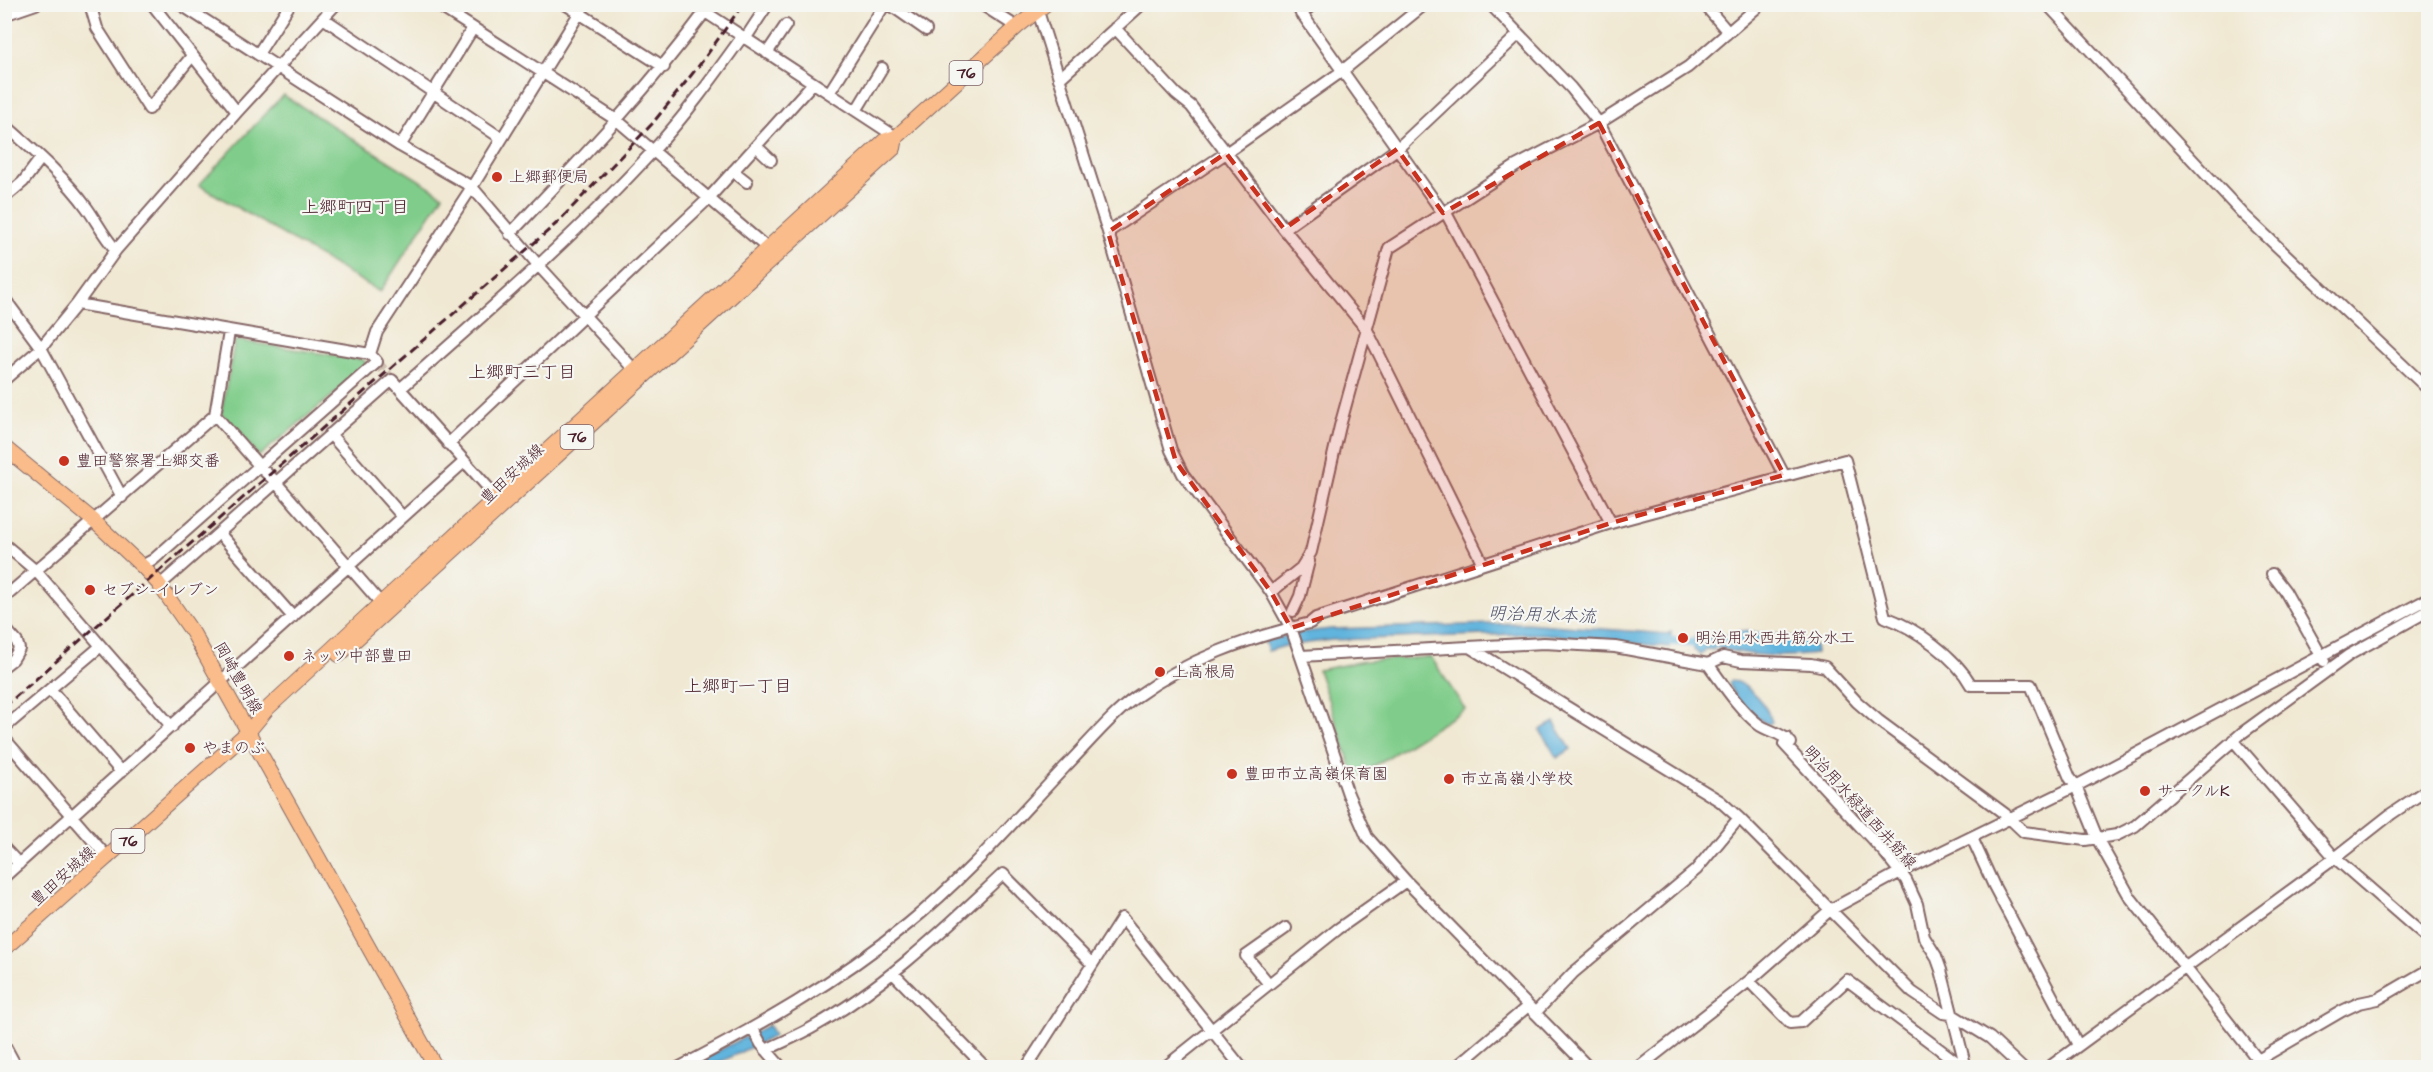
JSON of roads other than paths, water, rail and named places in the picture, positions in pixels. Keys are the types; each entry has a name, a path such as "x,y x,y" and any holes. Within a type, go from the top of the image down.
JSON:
{"main road":[{"name":"豊田安城線","path":"4,949 249,731 272,716 384,607 771,252 894,148 896,137 1040,7"},
{"name":"岡崎豊明線","path":"4,447 94,521 160,585 222,681 436,1068"}],"street":[{"path":"4,15 36,4"},
{"path":"90,4 97,28 149,109 192,56"},
{"path":"152,4 237,112"},
{"path":"180,4 196,9 279,68 400,146 472,187 510,234 638,374"},
{"path":"4,380 41,348 77,304 116,250 336,4"},
{"path":"565,4 582,9 664,67"},
{"path":"400,389 539,266 653,151 716,74 768,4"},
{"path":"829,93 887,4 926,30"},
{"path":"981,4 1017,27"},
{"path":"1059,79 1143,4"},
{"path":"1295,4 1341,72 1444,212 1611,524"},
{"path":"1301,14 1313,4"},
{"path":"1108,232 1341,72 1425,4"},
{"path":"1490,4 1571,88 1599,123 1784,475"},
{"path":"1704,4 1728,32"},
{"path":"1293,611 1300,596 1340,426 1389,248 1516,166 1599,123 1688,68 1761,4"},
{"path":"2047,4 2244,215 2428,389"},
{"path":"258,54 289,5"},
{"path":"437,5 618,121 771,252"},
{"path":"694,5 896,137"},
{"path":"1040,7 1059,79 1108,232 1167,439 1176,462 1271,592 1292,630 1348,794 1368,837 1406,881 1589,1068"},
{"path":"370,354 377,332 472,187 582,9"},
{"path":"510,234 618,121 664,67 704,13"},
{"path":"323,18 501,138"},
{"path":"767,53 786,25"},
{"path":"400,146 473,28"},
{"path":"1115,28 1176,94 1191,106 1284,229 1367,330 1483,564"},
{"path":"1284,229 1397,149 1518,35"},
{"path":"856,111 882,68"},
{"path":"448,444 708,199 813,83"},
{"path":"4,124 41,158 87,208 104,237 116,250"},
{"path":"756,146 771,160"},
{"path":"4,198 23,182 41,158"},
{"path":"733,171 747,182"},
{"path":"4,298 41,348 122,497"},
{"path":"77,304 229,332 370,354 377,363 153,560 142,566"},
{"path":"4,598 215,415 229,332"},
{"path":"160,585 392,380 500,501"},
{"path":"215,415 384,607"},
{"path":"330,434 403,517"},
{"path":"678,1068 753,1031 810,995 909,923 978,859 1134,698 1196,660 1245,640 1292,630 1483,564 1611,524 1845,460 1885,617 1901,623 1928,640 1965,674 1971,685 2031,685 2098,840 2130,897 2258,1060 2342,1011 2397,989 2428,969"},
{"path":"4,877 464,462"},
{"path":"219,532 293,617"},
{"path":"4,544 36,571 172,727"},
{"path":"1271,592 1301,568 1311,552"},
{"path":"2272,574 2285,591 2320,656 2330,668"},
{"path":"1638,1068 1749,981 1830,910 1903,871 2076,786 2428,599"},
{"path":"1299,651 1470,648 1544,643 1615,647 1708,664 1723,657 1741,661 1811,664 1825,667 1857,702 1879,721 2005,814 2018,828 2032,834 2098,840 2117,835 2135,826 2234,740 2330,668 2428,611"},
{"path":"4,627 17,642 19,649 4,666"},
{"path":"4,728 101,646"},
{"path":"1470,648 1720,801 1912,992 1990,1038 2022,1068"},
{"name":"明治用水緑道西井筋線","path":"1708,664 1728,692 1759,725 1777,731 1786,738 1784,744 1903,871 1917,904 1924,937 1936,956 1941,970 1947,1013 1961,1066"},
{"path":"50,689 121,772"},
{"path":"4,738 108,858"},
{"path":"2234,740 2336,858 2428,939"},
{"path":"2048,1068 2428,789"},
{"path":"1455,1068 1531,1010 1696,870 1739,818"},
{"path":"1972,838 1994,886 2078,1045"},
{"path":"4,848 19,864"},
{"path":"764,1047 815,1027 893,973 943,932 1003,874 1091,963"},
{"path":"1164,1068 1338,929 1406,881"},
{"path":"1026,1068 1091,963 1122,918 1242,1068"},
{"path":"1269,984 1246,956 1286,928"},
{"path":"893,973 986,1068"},
{"path":"1749,981 1790,1023 1801,1022 1847,980 1961,1066"},
{"path":"753,1031 782,1068"},
{"path":"4,1044 17,1068"}],"water":[{"path":"1526,623 1667,634 1671,632 1670,647 1544,634 1332,640 1285,646 1268,651 1265,641 1296,633 1331,629"},
{"path":"1741,631 1790,636 1815,645 1816,654 1767,656 1718,648 1719,638"},
{"path":"1695,636 1715,638 1714,650 1707,649 1701,655 1694,650"},
{"path":"1732,680 1745,686 1756,696 1772,722 1769,724 1757,718 1745,708 1731,689 1729,683"},
{"path":"1554,722 1571,749 1557,758 1540,730"},
{"path":"769,1025 774,1036 710,1067 684,1068"}],"waterway":[{"name":"明治用水本流","path":"1660,640 1694,643 1729,642"}],"tunnel":[{"path":"377,362 392,380"}],"railway":[{"path":"4,707 557,223 652,124 701,63 743,4"}],"place":[{"name":"上郷郵便局","path":"497,177"},
{"name":"豊田警察署上郷交番","path":"64,461"},
{"name":"セブン-イレブン","path":"90,590"},
{"name":"明治用水西井筋分水工","path":"1683,638"},
{"name":"ネッツ中部豊田","path":"289,656"},
{"name":"上高根局","path":"1160,672"},
{"name":"やまのぶ","path":"190,748"},
{"name":"豊田市立高嶺保育園","path":"1232,774"},
{"name":"市立高嶺小学校","path":"1449,779"},
{"name":"サークルK","path":"2145,791"}],"district":[{"name":"上郷町四丁目","path":"355,207"},
{"name":"上郷町三丁目","path":"522,372"},
{"name":"上郷町一丁目","path":"738,686"}]}
